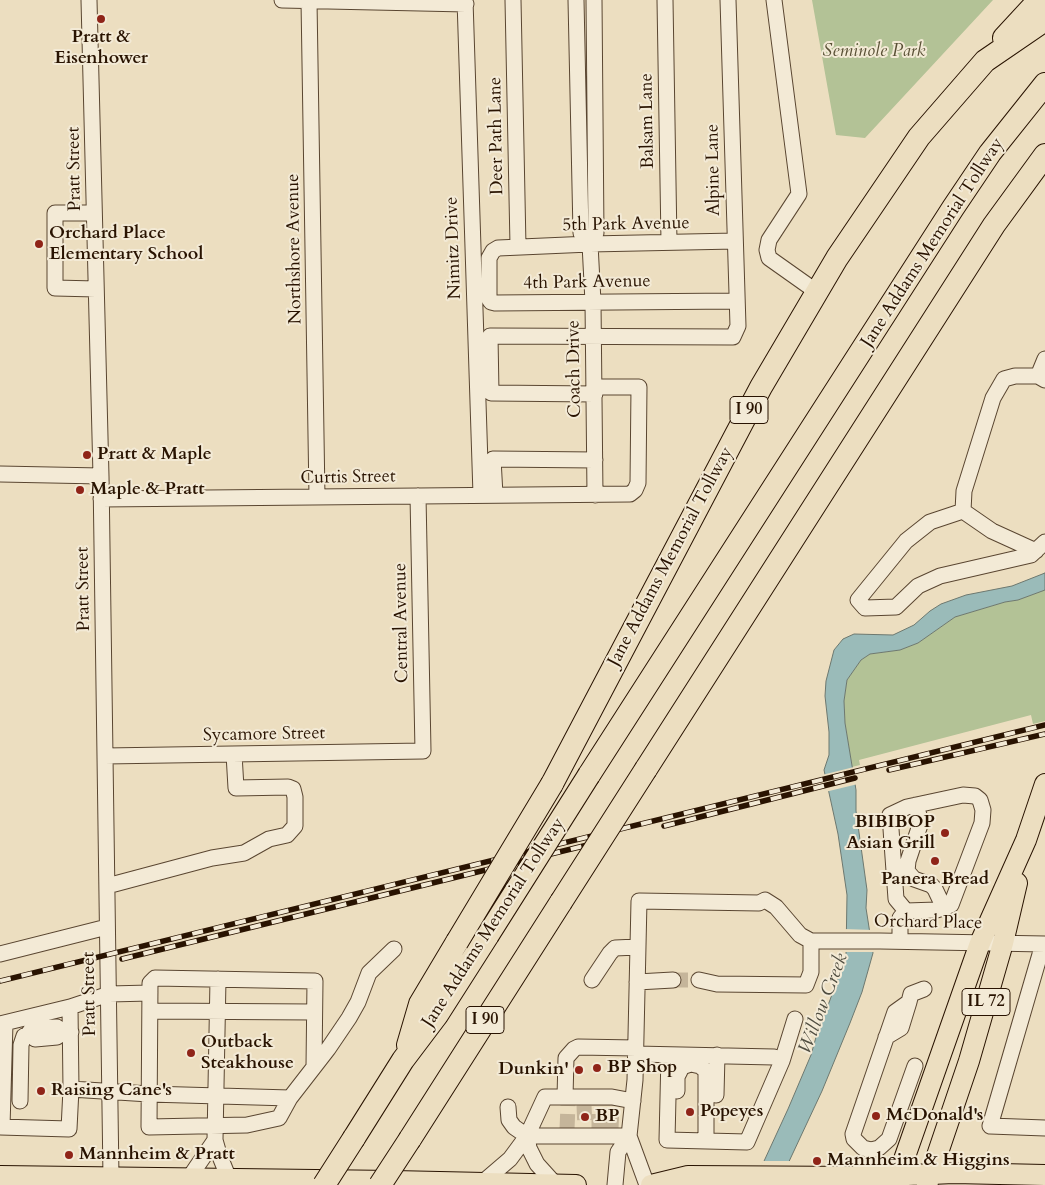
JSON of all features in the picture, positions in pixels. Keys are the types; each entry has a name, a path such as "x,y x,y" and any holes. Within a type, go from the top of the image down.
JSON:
{"highway":[{"path":"985,61 1039,0"},
{"name":"Jane Addams Memorial Tollway","path":"404,1060 420,1004 552,784 761,387 837,258 919,137 985,61 1045,20"},
{"name":"Jane Addams Memorial Tollway","path":"324,1185 404,1060 437,1016 589,775 953,208 990,153 1045,84"},
{"name":"I 90","path":"380,1185 984,242 1045,156"}],"main road":[{"name":"IL 72","path":"897,1181 980,943 1026,840 1045,784"},
{"name":"IL 72","path":"928,1180 969,1061 1003,943 1026,840"},
{"path":"649,1185 688,1176 790,1176 897,1181 1045,1175"},
{"path":"0,1176 67,1181 111,1178 230,1178 576,1185"}],"street":[{"name":"Pratt Street","path":"89,0 101,476 111,1178"},
{"path":"282,0 466,2"},
{"name":"Deer Path Lane","path":"514,0 518,246"},
{"name":"Coach Drive","path":"576,0 581,233 590,244"},
{"name":"Coach Drive","path":"594,0 596,233 590,244 594,338 595,495"},
{"name":"Balsam Lane","path":"664,0 668,242"},
{"name":"Alpine Lane","path":"594,338 732,337 738,326 728,0"},
{"path":"774,0 799,194 769,240 767,250 769,258 817,292"},
{"name":"Northshore Avenue","path":"309,1 317,497"},
{"name":"Nimitz Drive","path":"466,2 488,495"},
{"path":"94,213 55,213 55,288 96,289"},
{"name":"5th Park Avenue","path":"518,246 735,241"},
{"name":"4th Park Avenue","path":"518,246 493,250 489,258 488,299 491,302 736,301"},
{"path":"594,338 490,336 491,393 595,391"},
{"path":"963,511 964,491 993,398 1004,379 1016,376 1041,378 1045,359"},
{"name":"Curtis Street","path":"101,499 630,494 636,487 639,387 595,391"},
{"path":"488,495 493,459 595,460"},
{"path":"0,474 101,476"},
{"name":"Central Avenue","path":"418,496 423,751"},
{"path":"963,511 992,532 1040,546 1031,555 940,576 918,586 896,607 865,608 858,600 906,540 930,522 963,511"},
{"name":"Sycamore Street","path":"105,756 423,751"},
{"path":"107,886 212,858 244,853 269,839 287,834 295,826 296,797 293,789 288,787 236,788 234,754"},
{"path":"900,941 900,918 906,911 937,910 951,905 982,823 983,810 980,800 971,795 963,795 907,807 890,815 896,899 906,911"},
{"path":"916,805 921,822 908,861 908,871 914,880 931,885 936,889 944,908"},
{"path":"615,1185 618,1152 629,1136 633,1101 639,902 759,903 766,900 776,907 800,935 811,941 810,972 806,985 717,984 698,980"},
{"path":"0,954 108,928"},
{"name":"Orchard Place","path":"811,941 1044,944"},
{"path":"1044,944 990,1126 1045,1128"},
{"path":"592,980 615,948 638,947"},
{"path":"314,1066 315,981 155,978 150,983 149,1127 215,1133 279,1118 290,1098 314,1066 349,1018 358,1002 369,973 394,949"},
{"path":"218,979 215,1133 219,1154 230,1178"},
{"path":"637,982 673,980"},
{"path":"915,1066 889,1139 879,1148 871,1150 863,1148 854,1139 854,1134 895,1012 909,1002 911,994 924,989"},
{"path":"70,1007 68,1032 69,1129 1,1127 2,1023 70,1007 109,994 150,993"},
{"path":"150,1011 314,1012"},
{"path":"669,1055 667,1140 747,1142 782,1061 795,1020"},
{"path":"20,1128 20,1106 27,1039 57,1037 68,1032"},
{"path":"567,1099 566,1058 578,1046 669,1055 774,1056 782,1061"},
{"path":"711,1141 717,1055"},
{"path":"676,1140 677,1077 682,1067 691,1064 700,1066 706,1071 711,1141"},
{"path":"70,1089 149,1094 290,1098"},
{"path":"482,1183 510,1159 527,1136 545,1097 598,1101 633,1101"},
{"path":"508,1107 509,1120 514,1127 527,1136 567,1132 598,1132 629,1136"},
{"path":"189,1178 215,1133"},
{"path":"527,1136 529,1148 537,1164 556,1185"},
{"path":"629,1136 649,1185"}],"green space":[{"name":"Seminole Park","path":"812,0 993,0 865,138 836,135"},
{"path":"1045,590 1045,721 1033,724 1031,715 859,760 860,765 852,767 845,723 844,701 847,680 861,660 870,654 900,650 918,643 955,617 1018,600"}],"water":[{"path":"1045,573 1045,590 1018,600 955,617 918,643 900,650 870,654 861,660 847,680 844,701 845,723 856,790 856,811 867,890 866,908 873,953 862,992 850,1023 822,1091 778,1185 753,1185 811,1055 818,1030 846,954 847,895 838,834 824,770 829,755 829,732 825,696 826,681 834,650 843,639 854,634 893,635 914,625 941,604 966,595 1012,586"}],"pier":[{"path":"854,767 858,784 825,792 822,775"},
{"path":"844,929 873,930 874,952 843,952"},
{"path":"763,1161 793,1161 781,1185 751,1185"}],"tunnel":[{"path":"673,980 699,980"},
{"path":"567,1129 568,1105"},
{"path":"584,1105 585,1129"},
{"path":"599,1105 599,1129"},
{"path":"611,1129 612,1105"}],"railway":[{"path":"0,981 1045,725"},
{"path":"889,770 1045,734"},
{"path":"664,826 855,778"},
{"path":"122,959 608,840"}],"place":[{"name":"Pratt & Eisenhower","path":"101,19"},
{"name":"Orchard Place Elementary School","path":"39,244"},
{"name":"Pratt & Maple","path":"87,455"},
{"name":"Maple & Pratt","path":"80,490"},
{"name":"BIBIBOP Asian Grill","path":"945,833"},
{"name":"Panera Bread","path":"935,861"},
{"name":"Outback Steakhouse","path":"191,1053"},
{"name":"BP Shop","path":"597,1068"},
{"name":"Dunkin'","path":"579,1070"},
{"name":"Raising Cane's","path":"41,1091"},
{"name":"Popeyes","path":"690,1112"},
{"name":"McDonald's","path":"876,1116"},
{"name":"BP","path":"585,1117"},
{"name":"Mannheim & Pratt","path":"69,1155"},
{"name":"Mannheim & Higgins","path":"817,1161"}],"water label":[{"name":"Willow Creek","path":"824,1004"}]}
